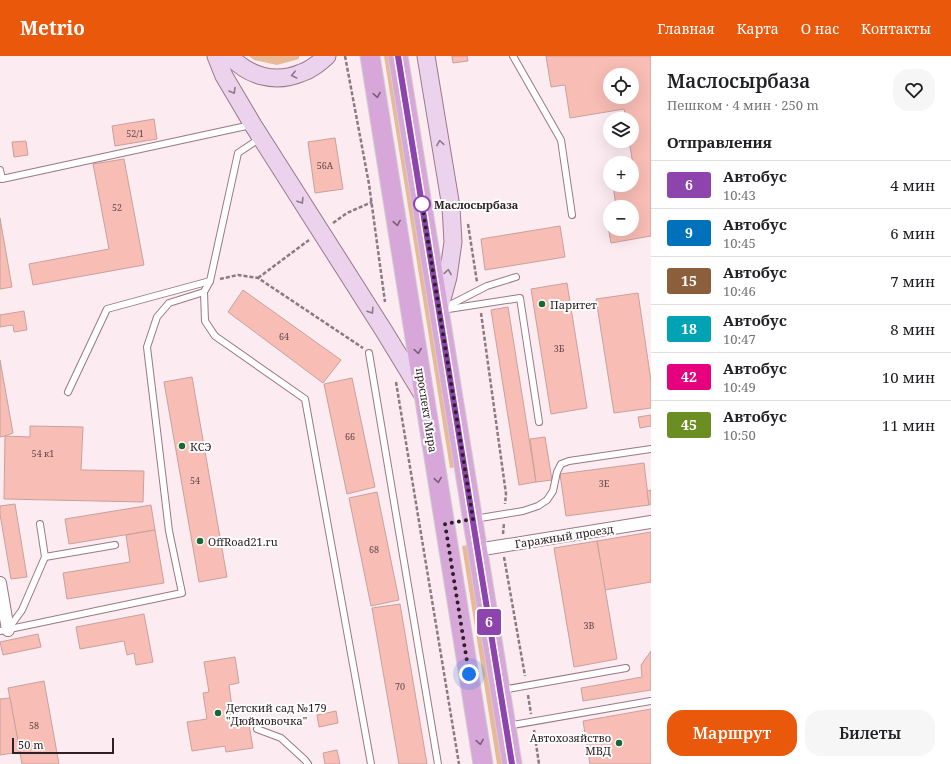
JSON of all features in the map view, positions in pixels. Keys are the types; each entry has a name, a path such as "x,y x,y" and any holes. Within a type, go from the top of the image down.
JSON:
{"main road":[{"name":"проспект Мира","path":"370,56 484,764"},
{"path":"398,56 512,764"},
{"path":"445,524 473,519"}],"street":[{"path":"216,56 224,76 257,131 425,398"},
{"path":"230,56 235,62 249,72 265,77 284,78 301,74 327,56"},
{"path":"426,56 451,207 453,242 448,277 439,310"},
{"name":"Гаражный проезд","path":"477,550 651,522"},
{"path":"0,583 4,630"}],"lane":[{"path":"513,56 561,140 572,215"},
{"path":"0,170 2,179 257,131"},
{"path":"257,131 238,153 210,281 204,292 205,321 215,336 305,399 371,764"},
{"path":"439,310 487,286 516,277"},
{"path":"68,392 107,309 210,281"},
{"path":"4,630 182,593 169,531 147,347 157,317 169,303 204,292"},
{"path":"439,310 520,298 539,422"},
{"path":"369,353 438,764"},
{"path":"473,519 523,511 538,506 547,500 553,491 557,472 561,464 569,461 651,449"},
{"path":"4,630 22,610 44,557 40,524"},
{"path":"44,557 115,545"},
{"path":"500,690 626,668"},
{"path":"506,727 651,701"},
{"path":"257,729 281,738 308,764"}],"path":[{"path":"345,56 369,184 385,306"},
{"path":"468,222 478,290"},
{"path":"210,281 238,275 258,278 369,353"},
{"path":"480,304 506,494 502,545 532,717"},
{"path":"396,380 459,764"},
{"path":"534,726 539,764"}],"shaded area":[{"path":"249,56 299,56 299,59 277,65 254,60"},
{"path":"384,56 391,56 457,467 450,468"},
{"path":"468,545 504,764 497,764 462,546"}],"building":[{"path":"452,56 467,56 468,61 453,63"},
{"path":"546,56 651,56 651,236 611,243 610,236 639,236 639,200 615,200 614,192 639,192 639,156 632,156 630,148 639,148 639,112 625,112 624,109 570,118 565,85 551,87"},
{"path":"154,119 157,139 115,146 112,126"},
{"path":"335,138 343,189 315,193 308,142"},
{"path":"26,141 28,155 14,157 12,142"},
{"path":"124,159 144,265 33,285 29,264 109,249 93,164"},
{"path":"0,218 12,287 0,289"},
{"path":"560,226 565,257 485,270 481,239"},
{"path":"567,283 587,408 551,414 531,289"},
{"path":"243,290 341,360 323,383 228,312"},
{"path":"638,293 651,381 651,408 614,413 596,299"},
{"path":"508,307 536,482 519,485 491,310"},
{"path":"24,311 27,330 14,332 13,325 0,327 0,315"},
{"path":"0,360 13,433 0,437"},
{"path":"192,377 227,577 199,582 164,382"},
{"path":"352,378 375,487 347,494 324,384"},
{"path":"651,415 651,426 640,428 638,417"},
{"path":"30,426 83,427 81,470 144,471 143,502 4,499 5,436 30,437"},
{"path":"545,437 552,480 536,482 530,439"},
{"path":"644,463 649,505 566,516 560,474"},
{"path":"651,490 651,504 649,505 647,491"},
{"path":"377,492 399,600 371,606 349,498"},
{"path":"15,504 27,577 11,579 0,506"},
{"path":"151,505 155,530 69,544 65,519"},
{"path":"155,530 164,583 67,599 63,573 130,562 126,535"},
{"path":"651,532 651,582 605,590 597,541"},
{"path":"597,541 617,659 574,667 554,548"},
{"path":"400,604 427,764 399,764 372,608"},
{"path":"144,614 153,662 136,665 134,653 127,655 124,641 80,649 76,627"},
{"path":"38,634 41,647 3,655 0,642"},
{"path":"651,651 651,690 583,701 581,688 642,677 641,665"},
{"path":"235,657 239,683 229,685 234,722 248,719 253,748 226,752 225,746 192,751 187,722 207,719 203,693 209,692 204,662"},
{"path":"44,681 59,764 22,764 8,688"},
{"path":"10,698 20,752 0,755 0,699"},
{"name":"Автохозяйство МВД","path":"651,709 651,764 590,764 583,721"},
{"path":"336,711 338,723 319,727 317,715"},
{"path":"337,750 340,764 325,764 323,753"}],"bus line":[{"name":"6","path":"398,56 512,764"}],"place":[{"name":"Маслосырбаза","path":"422,204"},
{"name":"Паритет","path":"542,304"},
{"name":"КСЭ","path":"182,446"},
{"name":"OffRoad21.ru","path":"200,541"},
{"name":"Детский сад №179 \"Дюймовочка\"","path":"218,713"},
{"name":"Автохозяйство МВД","path":"619,743"}],"route":[{"path":"422,204 421,198 473,519 445,524 469,674"}]}
